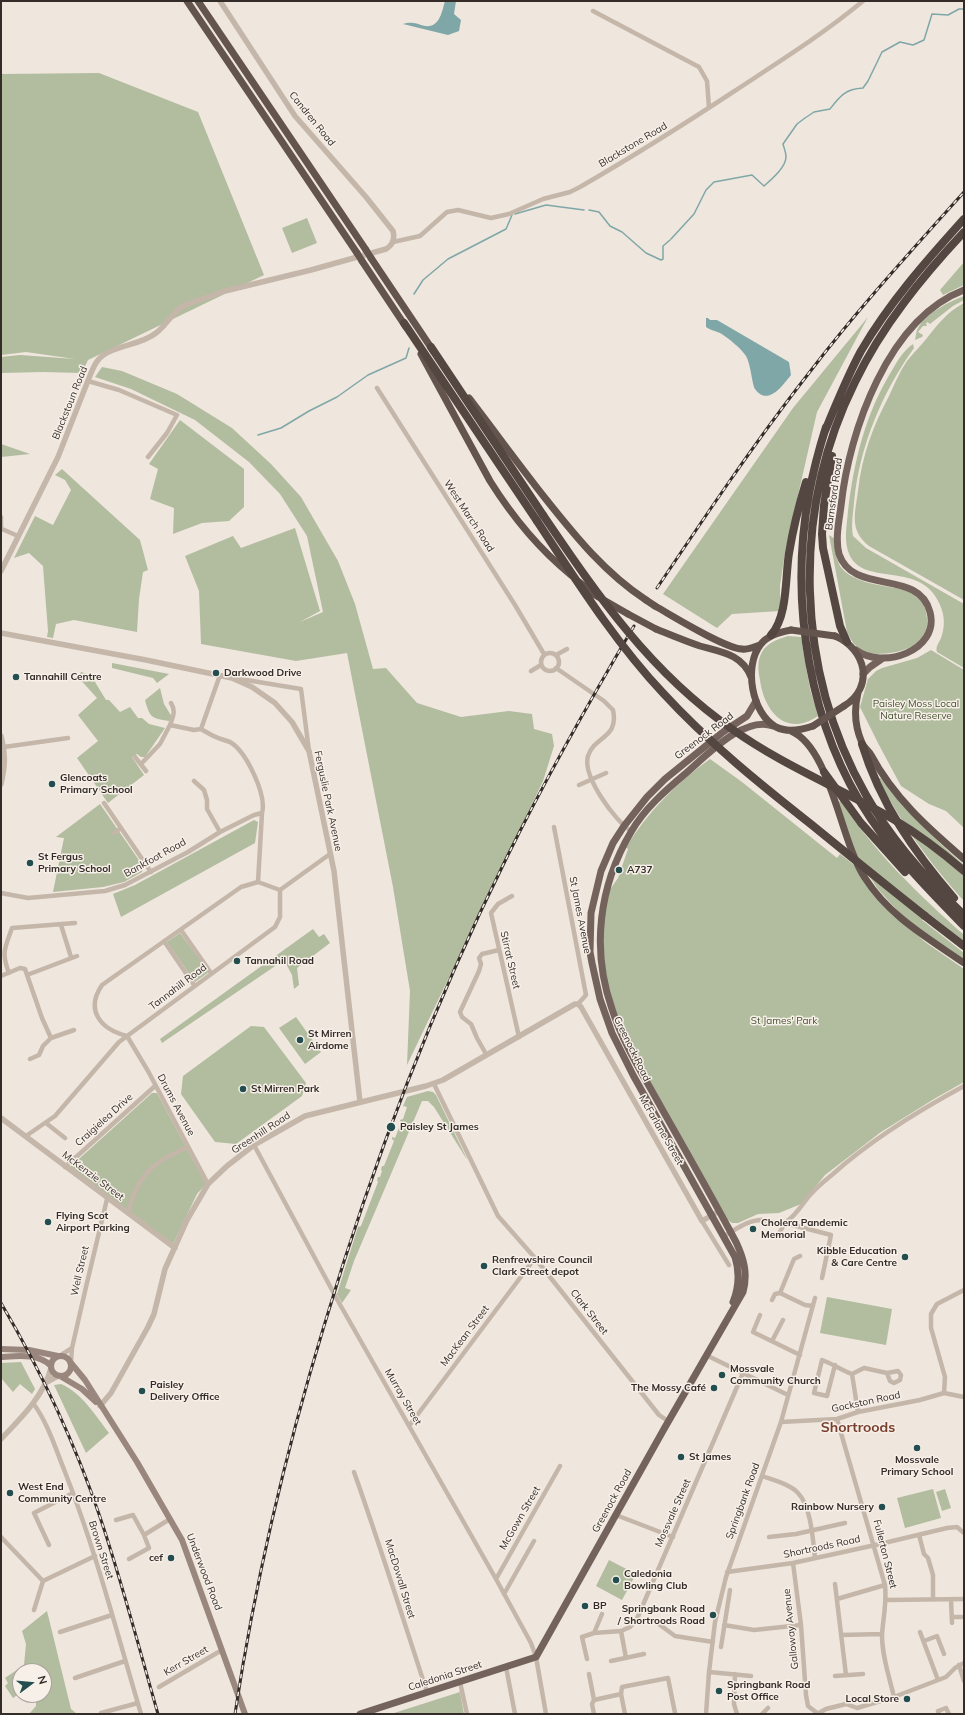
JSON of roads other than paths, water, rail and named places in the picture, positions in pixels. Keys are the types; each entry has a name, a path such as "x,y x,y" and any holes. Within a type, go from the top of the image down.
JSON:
{"highway":[{"path":"187,1 537,521 619,640 662,693 722,752 759,783 964,946"},
{"path":"198,1 588,582 613,615 650,659 682,690 732,730 756,745 895,820 964,871"},
{"path":"431,347 525,473 581,543 610,572 655,606 704,633 737,648 746,649 760,645 778,626 782,614 787,565 798,509 826,427 851,369 877,326 914,276 964,219"},
{"path":"964,232 928,274 888,326 865,362 849,395 839,418 830,446 817,495 810,564 813,632 824,690 833,720 847,756 855,774 879,816 913,862 964,915"},
{"path":"404,323 490,481 514,516 531,536 566,571 595,595 656,629 679,639 731,655 743,664 748,669 756,701 763,715 776,727 791,730 807,742 824,772 848,806 878,844 936,903 964,927"},
{"path":"839,418 827,481 822,534 826,562 840,626 847,642"},
{"path":"826,427 809,494 803,534 801,564 805,637 811,673 821,708 840,760 870,818 904,864 964,927"},
{"path":"771,635 791,630 835,636 847,642 856,650 862,663 863,674 854,708 862,744 880,791 902,830 932,873 964,909"},
{"path":"751,677 753,663 760,645"},
{"path":"791,730 813,726 844,706 858,693"},
{"path":"862,744 905,805 964,860"},
{"path":"824,772 854,858 869,884 888,906 927,939 964,963"}],"main road":[{"name":"Barnsford Road","path":"856,650 869,657 884,658 909,652 921,644 929,631 931,621 930,612 926,602 916,592 904,586 862,577 849,569 842,559 838,548 838,534 848,463 855,436 878,379 911,327 923,315 940,302 964,290"},
{"name":"Barnsford Road","path":"863,674 870,667 884,658"},
{"name":"Greenock Road","path":"706,1355 732,1304 738,1288 739,1277 737,1262 617,1044 605,1017 595,982 590,952 591,913 602,871 613,843 624,826 647,797 665,778 747,716 756,701"},
{"name":"Greenock Road","path":"536,1657 668,1421 728,1319 743,1292 745,1285 744,1261 731,1232 629,1049 612,1009 603,978 600,950 601,915 611,876 631,830 671,786 736,733 760,723 766,723 776,727"},
{"path":"1,1349 29,1350 66,1357 71,1362 70,1372 65,1376 58,1376 45,1361 37,1358 1,1357"},
{"path":"51,1367 53,1360 60,1356"},
{"name":"Underwood Road","path":"71,1362 85,1380 100,1406 137,1462 182,1540 245,1714"},
{"name":"Underwood Road","path":"58,1376 82,1389 100,1406"},
{"name":"Caledonia Street","path":"360,1714 536,1657"}],"street":[{"name":"Candren Road","path":"220,1 295,116 366,197 393,231 393,242"},
{"name":"Blackstone Road","path":"393,242 420,236 447,212 458,210 491,218 509,214 543,199 570,192 662,139 835,24 863,1"},
{"path":"593,11 698,67 707,81 708,108"},
{"name":"Blackstoun Road","path":"1,571 58,457 88,381 98,360 106,354 146,339 156,333 179,308 185,305 225,291 311,270 386,249 393,242"},
{"path":"88,381 119,390 178,415 167,433 148,457"},
{"name":"West March Road","path":"376,388 511,598 544,654"},
{"path":"1,517 1,529 18,536"},
{"name":"Ferguslie Park Avenue","path":"1,633 146,660 232,678 252,687 274,704 292,722 309,751 330,854 339,914 360,1102"},
{"path":"556,668 548,671 541,665 541,659 544,654 550,653 556,655 567,650"},
{"path":"556,655 558,660 556,668"},
{"path":"531,671 541,665"},
{"path":"556,668 604,701 613,710 614,725 610,732 601,740 589,755 588,762 591,779 624,826 631,830"},
{"path":"201,729 220,676"},
{"path":"232,678 246,679 301,689 309,751"},
{"path":"141,764 160,744 170,725 174,714 174,708 171,702"},
{"path":"170,725 194,730 201,729 230,742 242,752 258,782 264,803 262,813 258,882"},
{"path":"1,736 4,747 4,772 1,784"},
{"path":"4,747 68,738"},
{"path":"135,757 146,771"},
{"path":"579,786 606,773"},
{"path":"194,781 204,790 207,800 207,809 220,832"},
{"path":"104,803 151,872"},
{"name":"Bankfoot Road","path":"1,893 28,898 105,891 125,885 188,852 220,832 254,815 262,813"},
{"name":"St James Avenue","path":"554,827 586,995 578,1004"},
{"path":"114,832 121,828"},
{"path":"126,1036 113,1032 103,1024 96,1013 94,1003 96,993 102,985 241,887 258,882 280,890 330,854"},
{"name":"Tannahill Road","path":"26,1136 55,1116 119,1042 126,1036 275,927 280,917 280,890"},
{"name":"Stirrat Street","path":"512,896 498,904 491,913 519,1037"},
{"path":"9,973 4,961 4,953 12,928 75,923"},
{"path":"60,925 70,957"},
{"path":"181,930 211,973"},
{"path":"164,941 194,985"},
{"path":"486,1054 476,1038 471,1024 462,1017 460,1012 479,971 481,964 479,958 482,954 499,950"},
{"path":"27,975 70,957 78,956"},
{"path":"1,976 20,968 25,969 42,1018 51,1038"},
{"name":"Greenhill Road","path":"100,1406 111,1393 148,1327 154,1314 165,1269 187,1220 208,1184 227,1166 254,1145 305,1116 434,1084 519,1037 571,1005 578,1004"},
{"name":"McFarlane Street","path":"578,1004 702,1221 729,1265"},
{"path":"30,1059 39,1055 43,1046 51,1038 74,1030"},
{"name":"Drums Avenue","path":"126,1036 208,1184"},
{"name":"Clark Street","path":"434,1084 498,1216 535,1258 659,1415 668,1421"},
{"name":"Craigielea Drive","path":"66,1167 155,1086"},
{"path":"777,1237 785,1223 792,1218 812,1193 828,1178 867,1147 905,1120 964,1086"},
{"name":"McKenzie Street","path":"1,1118 174,1248"},
{"path":"46,1123 64,1138"},
{"name":"Murray Street","path":"254,1145 338,1301 496,1579 531,1644 536,1657 546,1714"},
{"path":"128,1214 138,1185 148,1170 159,1161 188,1147"},
{"name":"Well Street","path":"71,1362 72,1348 107,1199"},
{"path":"702,1221 719,1211"},
{"path":"724,1236 757,1220 767,1220 781,1224 785,1223 831,1235 822,1278"},
{"path":"780,1293 794,1259 800,1256"},
{"name":"MacKean Street","path":"409,1426 535,1258"},
{"path":"964,1290 937,1304 931,1314 931,1328 945,1377 944,1393 964,1397"},
{"path":"772,1300 775,1294 780,1293 805,1305 812,1306"},
{"name":"Springbank Road","path":"706,1714 715,1622 727,1572 781,1422 815,1298"},
{"path":"760,1315 753,1332 800,1355"},
{"path":"772,1341 782,1320"},
{"path":"60,1356 72,1348"},
{"path":"706,1355 788,1395"},
{"path":"835,1365 827,1396 814,1393 822,1360 835,1365 852,1374 864,1368 887,1373"},
{"path":"1,1438 33,1403 46,1382 51,1367"},
{"name":"Mossvale Street","path":"620,1631 630,1627 636,1621 743,1372"},
{"path":"852,1374 858,1412"},
{"path":"46,1382 58,1376"},
{"name":"Gockston Road","path":"781,1422 838,1418 858,1412 920,1400 944,1393"},
{"name":"Brown Street","path":"33,1403 39,1412 73,1493 95,1556 141,1714"},
{"name":"Fullerton Street","path":"838,1418 875,1544 885,1585 887,1600 882,1634 883,1654 894,1696"},
{"name":"McGown Street","path":"496,1579 560,1466"},
{"name":"MacDowall Street","path":"354,1472 381,1549 427,1692"},
{"path":"762,1476 792,1488 799,1493 807,1508 816,1558"},
{"path":"49,1546 34,1513 73,1493"},
{"path":"116,1520 133,1515 144,1534 149,1548 129,1559"},
{"path":"616,1515 672,1537"},
{"path":"144,1534 170,1519"},
{"path":"769,1537 845,1523"},
{"name":"Shortroods Road","path":"727,1572 793,1563 947,1528 957,1527 964,1533"},
{"path":"919,1535 924,1554 928,1558 933,1575 933,1599"},
{"path":"1,1537 42,1582"},
{"path":"504,1594 534,1541"},
{"path":"34,1610 42,1582 95,1556"},
{"name":"Galloway Avenue","path":"793,1563 801,1625 806,1695 808,1706 817,1714"},
{"path":"835,1584 846,1675"},
{"path":"837,1599 885,1585"},
{"path":"721,1647 730,1590"},
{"path":"887,1600 964,1599"},
{"path":"951,1600 953,1620 962,1617"},
{"path":"594,1633 602,1614"},
{"path":"60,1632 112,1615"},
{"path":"660,1625 675,1636 713,1642"},
{"path":"724,1625 754,1630 801,1625"},
{"path":"587,1659 582,1637 594,1633 620,1631 626,1658"},
{"path":"920,1632 938,1680"},
{"path":"841,1635 882,1634"},
{"path":"924,1641 937,1636 944,1654"},
{"name":"Kerr Street","path":"159,1687 222,1650"},
{"path":"611,1661 644,1654"},
{"path":"75,1678 125,1661"},
{"path":"817,1714 826,1709 846,1704 857,1708 894,1696 946,1677 959,1665 964,1663"},
{"path":"959,1665 964,1681"},
{"path":"506,1667 515,1714"},
{"path":"709,1672 751,1676"},
{"path":"589,1674 594,1700 592,1704 594,1714"},
{"path":"735,1674 734,1704 737,1714"},
{"path":"835,1676 863,1674"},
{"path":"625,1714 621,1694 622,1687 668,1678 676,1714"},
{"path":"460,1682 467,1714"},
{"path":"594,1700 621,1694"},
{"path":"101,1713 138,1703"},
{"path":"762,1714 768,1708"},
{"path":"939,1714 938,1711 946,1708 949,1714"}],"water":[{"path":"445,1 456,1 454,14 461,20 459,31 448,35 403,24 412,23 430,26 434,24 440,18"},
{"path":"706,318 710,320 717,320 789,362 791,375 780,389 770,395 765,396 760,394 754,387 749,364 744,353 720,333 706,327"}],"waterway":[{"path":"671,239 694,214 706,190 714,182 752,175 764,186 784,165 786,157 783,144 797,124 814,112 830,109 840,97 847,92 863,88 882,52 900,42 913,45 924,40 932,14 948,15 959,9 964,9"},
{"path":"515,214 546,205 584,210"},
{"path":"589,210 599,212 610,226 622,232 646,253 661,260 663,259 663,246 670,240"},
{"path":"414,294 423,280 448,259 506,229 512,215"},
{"path":"258,435 281,428 309,411 337,397 368,375 406,358 409,348"}],"railway":[{"path":"657,588 750,452 809,373 865,304 964,192"},
{"path":"235,1714 252,1616 272,1518 296,1422 324,1326 362,1206 383,1147 429,1029 507,857 552,769 634,626"},
{"path":"1,1303 43,1381 80,1462 116,1566 158,1714"}],"place":[{"name":"Darkwood Drive","path":"216,673"},
{"name":"Tannahill Centre","path":"16,677"},
{"name":"Glencoats Primary School","path":"52,784"},
{"name":"St Fergus Primary School","path":"30,863"},
{"name":"A737","path":"619,870"},
{"name":"Tannahil Road","path":"237,961"},
{"name":"St Mirren Airdome","path":"300,1040"},
{"name":"St Mirren Park","path":"243,1089"},
{"name":"Paisley St James","path":"391,1127"},
{"name":"Flying Scot Airport Parking","path":"48,1222"},
{"name":"Cholera Pandemic Memorial","path":"753,1229"},
{"name":"Kibble Education & Care Centre","path":"905,1257"},
{"name":"Renfrewshire Council Clark Street depot","path":"484,1266"},
{"name":"Mossvale Community Church","path":"722,1375"},
{"name":"The Mossy Café","path":"714,1388"},
{"name":"Paisley Delivery Office","path":"142,1391"},
{"name":"Mossvale Primary School","path":"917,1448"},
{"name":"St James","path":"681,1457"},
{"name":"West End Community Centre","path":"10,1493"},
{"name":"Rainbow Nursery","path":"882,1507"},
{"name":"cef","path":"171,1558"},
{"name":"Caledonia Bowling Club","path":"616,1580"},
{"name":"BP","path":"585,1606"},
{"name":"Springbank Road / Shortroods Road","path":"713,1615"},
{"name":"Springbank Road Post Office","path":"719,1691"},
{"name":"Local Store","path":"907,1699"}],"district":[{"name":"Shortroods","path":"858,1428"}],"park label":[{"name":"Paisley Moss Local Nature Reserve","path":"916,710"},
{"name":"St James' Park","path":"784,1021"}]}
